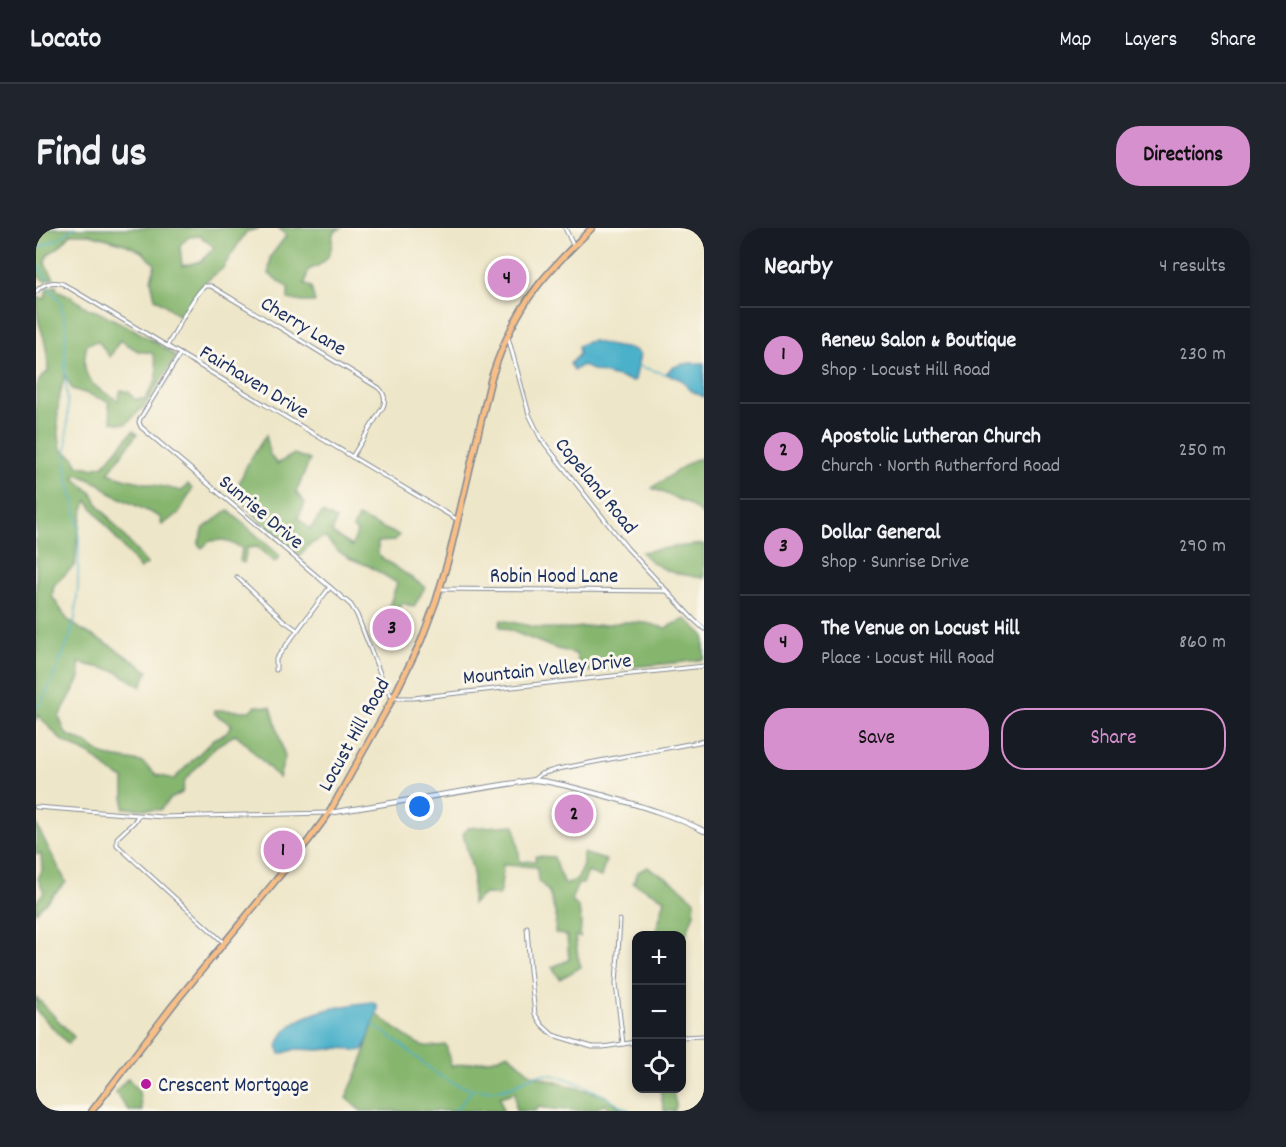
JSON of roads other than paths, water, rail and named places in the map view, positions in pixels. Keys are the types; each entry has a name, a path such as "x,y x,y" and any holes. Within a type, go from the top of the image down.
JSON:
{"main road":[{"name":"Locust Hill Road","path":"92,1111 173,1005 295,858 329,813 393,698 421,641 440,589 491,379 507,336 522,307 539,284 592,228"}],"street":[{"path":"565,228 574,246"},
{"name":"Fairhaven Drive","path":"36,292 46,284 61,283 458,520"},
{"name":"Cherry Lane","path":"167,346 203,287 211,286 248,308 383,392 385,400 383,407 352,457"},
{"name":"Copeland Road","path":"507,336 529,414 541,439 627,548 704,629"},
{"name":"Sunrise Drive","path":"180,354 140,419 141,427 347,602 354,610 385,686 393,698"},
{"path":"237,577 297,630"},
{"path":"276,670 276,659 330,587"},
{"name":"Robin Hood Lane","path":"440,589 668,591"},
{"name":"Mountain Valley Drive","path":"393,698 413,698 704,666"},
{"path":"533,780 541,774 558,769 704,741"},
{"path":"36,807 189,817 329,813 533,780 558,783 640,806 677,818 704,831"},
{"path":"138,815 117,838 117,845 225,943"},
{"path":"620,921 616,984 623,1044"},
{"path":"527,927 535,1014 542,1025 553,1035 592,1047 632,1043"},
{"path":"686,1037 704,1036"}],"water":[{"path":"593,341 637,351 640,354 635,380 594,371 582,365 574,370 570,364 579,354 578,346"},
{"path":"704,363 704,397 691,391 682,380 666,374 678,365"},
{"path":"373,1002 377,1005 378,1010 362,1050 296,1049 280,1054 278,1045 282,1036 289,1027 299,1021 323,1011"}],"waterway":[{"path":"36,249 58,239 74,228"},
{"path":"36,263 48,279"},
{"path":"36,708 41,703 53,678 70,637 75,619 78,587 79,530 66,462 68,407 65,369 66,327 60,300 48,288"},
{"path":"638,366 666,374"},
{"path":"373,1025 452,1083 477,1090 495,1090 543,1074 583,1085 630,1111"},
{"path":"454,1111 473,1090"}],"place":[{"name":"The Venue on Locust Hill","path":"507,278"},
{"name":"Dollar General","path":"392,628"},
{"name":"Apostolic Lutheran Church","path":"574,814"},
{"name":"Renew Salon & Boutique","path":"283,850"},
{"name":"Crescent Mortgage","path":"146,1084"}]}
